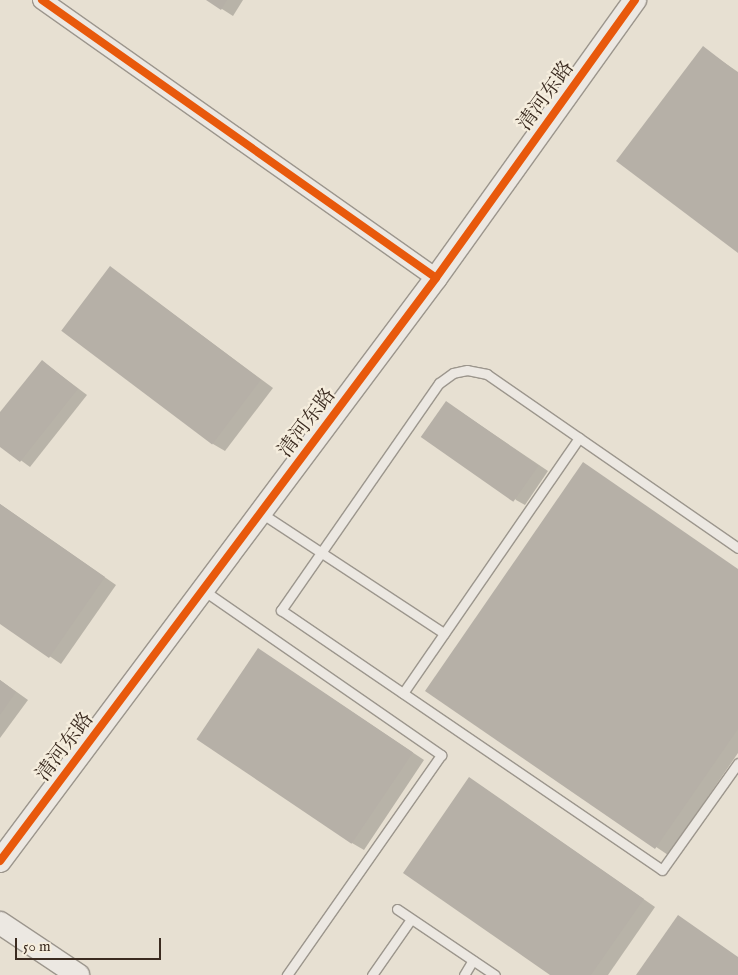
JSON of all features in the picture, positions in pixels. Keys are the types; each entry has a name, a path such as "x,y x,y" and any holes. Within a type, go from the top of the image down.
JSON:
{"street":[{"path":"42,0 436,278"},
{"name":"清河东路","path":"0,861 436,278 635,0"},
{"path":"0,923 78,975"}],"lane":[{"path":"738,548 487,374 467,370 454,373 439,383 281,610 662,870 738,763"},
{"path":"403,694 579,438"},
{"path":"260,512 444,633"},
{"path":"203,590 441,755 286,975"},
{"path":"397,910 495,975"},
{"path":"372,975 411,919"},
{"path":"464,975 473,960"}],"building":[{"path":"206,0 227,0 221,10"},
{"path":"703,46 738,73 738,253 616,161"},
{"path":"110,266 261,380 212,444 61,331"},
{"path":"42,360 78,389 20,462 0,447 0,412"},
{"path":"446,401 539,466 513,502 421,437"},
{"path":"583,462 738,569 738,729 655,849 425,691"},
{"path":"0,504 105,577 49,658 0,624"},
{"path":"258,648 413,753 352,844 196,739"},
{"path":"0,680 16,692 0,715"},
{"path":"469,777 644,899 591,975 550,975 403,873"},
{"path":"678,915 738,957 738,975 636,975"}],"cycle path":[{"path":"42,0 436,278"},
{"path":"0,861 436,278 635,0"}]}
